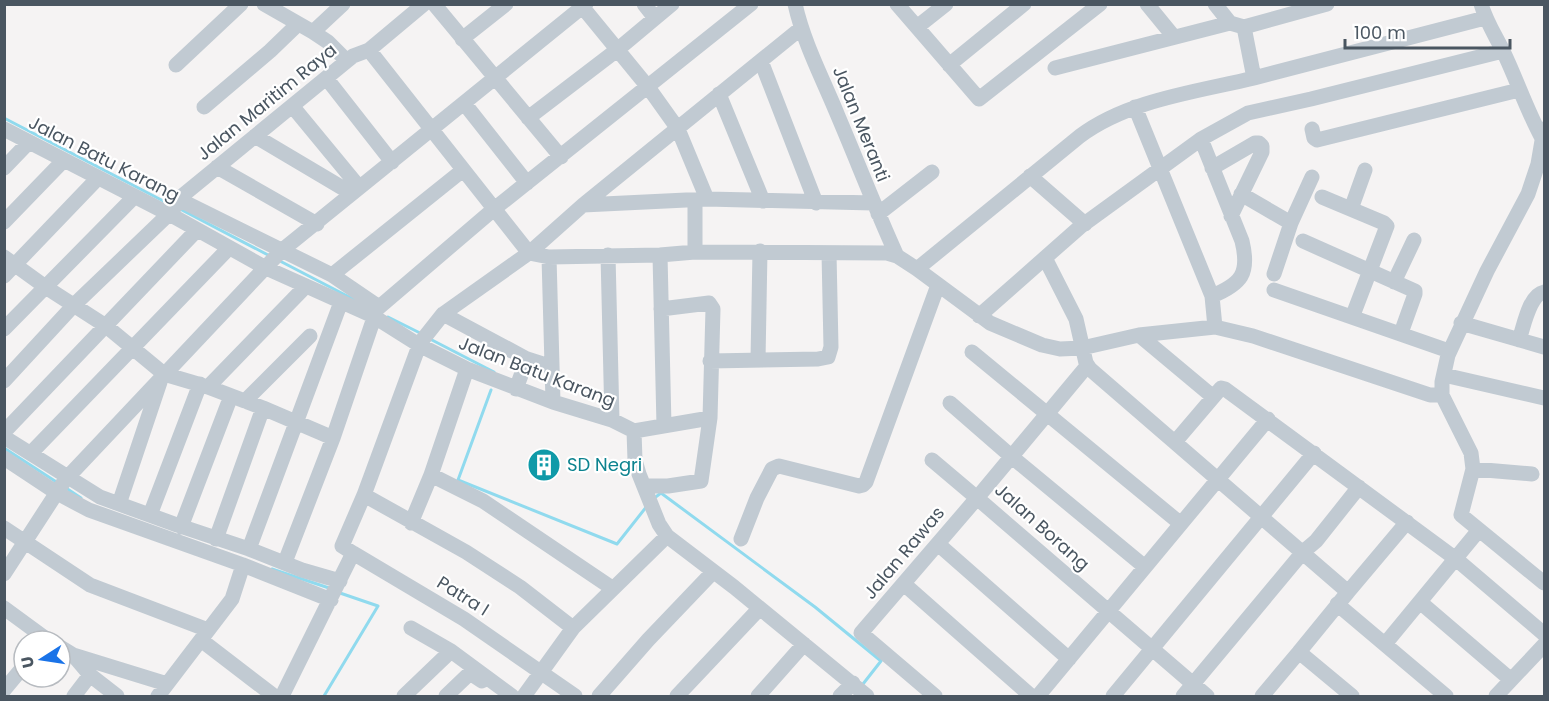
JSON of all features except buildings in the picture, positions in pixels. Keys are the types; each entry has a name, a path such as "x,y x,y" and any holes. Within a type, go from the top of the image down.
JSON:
{"street":[{"path":"176,65 241,4"},
{"path":"264,4 328,42 347,62"},
{"path":"313,32 343,4"},
{"name":"Jalan Maritim Raya","path":"4,381 74,305 217,167 327,80 353,56 369,50 424,4"},
{"path":"434,4 561,157"},
{"path":"462,39 506,4"},
{"path":"644,4 655,18"},
{"path":"528,118 617,50 672,4"},
{"path":"285,562 333,438 375,312 527,183 752,4"},
{"name":"Jalan Meranti","path":"795,4 800,29 897,256"},
{"path":"897,4 977,98 981,99 1100,4"},
{"path":"917,27 946,4"},
{"path":"949,65 1024,4"},
{"path":"1147,4 1174,37"},
{"path":"1215,4 1237,25 1254,78"},
{"path":"1054,68 1174,37 1237,25 1294,8 1327,4"},
{"path":"4,574 62,485 275,258 583,5 678,129 701,199 695,252"},
{"path":"917,269 1030,176 1104,119 1135,107 1254,78 1483,11 1503,51 1533,122 1544,135 1528,194 1461,323 1449,351 1442,395 1471,453 1473,469 1461,515 1545,583"},
{"path":"204,107 297,25"},
{"path":"282,696 353,554 342,546 364,495 422,340 443,314 529,252 583,205 800,29"},
{"path":"369,50 529,252 549,257 660,255 695,252 760,251 829,254 877,251 897,256 999,328 1042,345 1060,349 1082,348 1139,335 1215,327 1253,336 1430,395 1442,395"},
{"path":"979,316 1085,224 1201,139 1256,110 1311,99 1503,51"},
{"path":"761,61 816,203"},
{"path":"327,80 392,162"},
{"path":"1312,129 1314,138 1317,140 1519,90"},
{"path":"719,94 762,201"},
{"path":"464,103 527,183"},
{"path":"293,107 355,190"},
{"path":"1135,107 1212,296 1215,327"},
{"name":"Jalan Batu Karang","path":"4,129 134,197 175,207 197,230 229,248 275,258 306,286 341,302 375,312 467,369 516,389 612,420 634,431"},
{"path":"255,136 355,190"},
{"path":"1201,139 1244,251 1243,270 1238,281 1232,288 1212,296"},
{"path":"4,168 29,142"},
{"path":"1212,168 1255,143 1261,144 1263,152 1231,216"},
{"path":"4,222 64,160"},
{"path":"217,167 317,224"},
{"path":"332,275 463,170"},
{"path":"1351,209 1365,170"},
{"path":"583,205 701,199 816,203 875,209 932,172"},
{"path":"1030,176 1085,224"},
{"path":"1312,177 1291,223 1274,282 1449,351"},
{"path":"4,276 10,261 98,178"},
{"path":"1241,194 1291,223"},
{"path":"4,329 47,288 134,197"},
{"path":"1322,197 1387,226 1353,315"},
{"path":"175,207 275,258 332,275 375,312"},
{"path":"4,432 197,230"},
{"path":"1394,282 1414,240"},
{"path":"1303,241 1415,291 1401,333"},
{"path":"31,453 229,248"},
{"path":"758,360 760,251"},
{"path":"710,361 818,359 830,355 829,254"},
{"path":"608,255 612,420"},
{"path":"660,255 664,426"},
{"path":"549,257 553,402"},
{"path":"1045,258 1076,319 1087,366 1348,592"},
{"path":"10,261 106,326 134,348 163,376 204,386 238,398 333,438"},
{"path":"741,539 757,498 775,467 859,486 866,482 938,285"},
{"path":"150,515 204,386 306,286"},
{"path":"1520,340 1533,300 1538,294 1545,292"},
{"path":"249,549 341,302"},
{"path":"646,489 700,481 710,418 712,305 709,303 661,309"},
{"path":"443,314 527,359 552,367"},
{"path":"1461,323 1545,347"},
{"path":"1139,335 1212,396"},
{"path":"181,527 238,398 310,336"},
{"path":"972,352 1181,524"},
{"path":"516,389 527,359"},
{"name":"Jalan Borang","path":"1087,366 977,498 1152,649 1188,690 1208,696"},
{"path":"411,523 431,475 467,369"},
{"path":"1444,375 1545,398"},
{"path":"119,504 163,376"},
{"path":"1175,442 1212,396 1221,388 1225,388 1456,559 1545,634"},
{"path":"950,403 1145,567"},
{"path":"216,539 263,408"},
{"path":"710,418 634,431 635,460 667,536 867,696"},
{"path":"1038,696 1268,419"},
{"path":"4,437 31,453 89,510 243,565 336,590"},
{"path":"1113,696 1314,453"},
{"path":"4,458 62,485 285,562 336,590"},
{"path":"932,460 977,498"},
{"path":"1473,469 1533,474"},
{"path":"431,475 483,501 612,588"},
{"path":"1188,690 1303,552 1317,541 1359,487"},
{"path":"364,495 466,552 520,587 573,628"},
{"name":"Jalan Rawas","path":"934,696 861,633 977,498"},
{"path":"1262,696 1407,522"},
{"path":"4,528 90,585 205,635 274,696"},
{"path":"1385,644 1479,530"},
{"path":"524,696 573,628 667,536"},
{"path":"938,543 1069,659"},
{"name":"Patra I","path":"353,554 464,619 575,696"},
{"path":"72,653 163,692 232,599 243,565"},
{"path":"599,696 648,640 713,572"},
{"path":"904,584 1031,696"},
{"path":"1420,602 1510,679"},
{"path":"1337,604 1446,696"},
{"path":"4,608 32,629"},
{"path":"677,696 759,609"},
{"path":"411,628 451,651 512,696"},
{"path":"758,696 804,644"},
{"path":"1496,696 1545,645"},
{"path":"404,696 451,651"},
{"path":"1299,652 1352,696"},
{"path":"72,656 90,675 117,696"},
{"path":"446,696 470,673 504,696"},
{"path":"74,696 90,675"},
{"path":"840,696 853,683"}],"waterway":[{"path":"4,118 171,205"},
{"path":"180,209 270,256"},
{"path":"278,260 355,300"},
{"path":"388,317 422,334"},
{"path":"430,339 494,372"},
{"path":"491,390 458,480 617,544 647,506"},
{"path":"4,448 58,483"},
{"path":"66,488 81,498"},
{"path":"653,499 661,493 815,607 881,661 863,684"},
{"path":"272,569 329,588"},
{"path":"324,696 378,606 340,593"}],"place":[{"name":"SD Negri","path":"544,465"}]}
